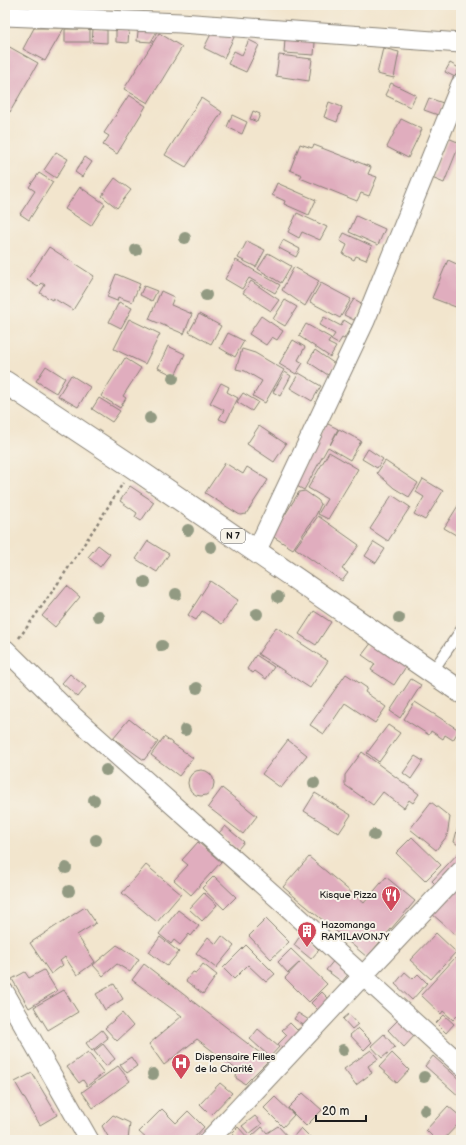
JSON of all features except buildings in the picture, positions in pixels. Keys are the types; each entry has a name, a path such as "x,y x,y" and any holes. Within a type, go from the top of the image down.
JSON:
{"main road":[{"name":"N 7","path":"5,382 133,467 461,692"}],"street":[{"path":"5,16 181,23 461,43"},
{"path":"256,552 365,320 461,84"},
{"path":"7,650 72,715 283,903 461,1065"},
{"path":"209,1140 461,871"},
{"path":"5,992 89,1140"}],"lane":[{"path":"432,672 461,630"}],"path":[{"path":"7,650 47,600 87,541 133,467"}],"place":[{"name":"Kisque Pizza","path":"391,912"},
{"name":"Hazomanga RAMILAVONJY","path":"307,948"},
{"name":"Dispensaire Filles de la Charité","path":"181,1080"}]}
